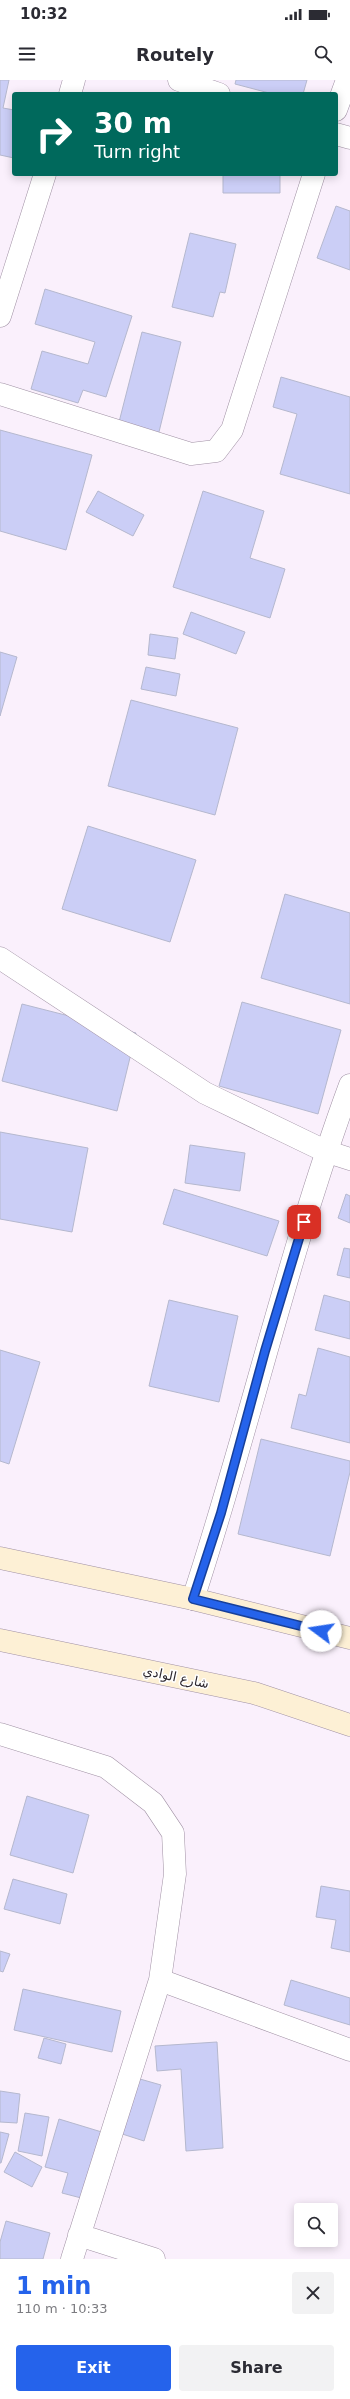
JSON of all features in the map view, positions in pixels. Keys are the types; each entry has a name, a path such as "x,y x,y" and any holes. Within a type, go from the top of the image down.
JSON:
{"main road":[{"path":"0,1558 193,1599 350,1638"},
{"name":"شارع الوادي","path":"0,1640 254,1693 350,1725"}],"street":[{"path":"71,92 74,80"},
{"path":"179,80 213,92"},
{"path":"338,105 347,80"},
{"path":"338,135 350,138"},
{"path":"0,316 44,176"},
{"path":"0,394 191,454 216,451 232,430 313,176"},
{"path":"0,958 205,1093 326,1151 350,1159"},
{"path":"193,1599 221,1513 265,1351 326,1151 350,1085"},
{"path":"0,1734 106,1767 153,1803 173,1833 175,1874 160,1980 72,2259"},
{"path":"160,1980 350,2050"},
{"path":"79,2235 154,2259"}],"building":[{"path":"0,80 9,80 3,108 12,110 12,158 0,155"},
{"path":"236,80 307,80 304,92 265,92 235,84"},
{"path":"223,176 280,176 280,193 223,193"},
{"path":"336,206 350,211 350,270 317,258"},
{"path":"190,233 236,244 225,293 220,292 213,317 172,307"},
{"path":"45,289 132,316 106,397 83,390 78,403 31,389 42,351 88,364 95,342 35,324"},
{"path":"142,332 181,342 158,436 118,426"},
{"path":"281,377 350,397 350,494 280,474 297,414 273,407"},
{"path":"0,430 92,455 66,550 0,531"},
{"path":"98,491 144,515 133,536 86,512"},
{"path":"203,491 264,511 250,558 285,569 270,618 173,587"},
{"path":"191,612 245,632 236,654 183,634"},
{"path":"150,634 178,638 175,659 148,655"},
{"path":"0,652 17,657 0,716"},
{"path":"146,667 180,674 176,696 141,689"},
{"path":"131,700 238,728 215,815 108,786"},
{"path":"88,826 196,860 170,942 62,909"},
{"path":"285,894 350,913 350,1004 261,978"},
{"path":"242,1002 341,1030 318,1114 219,1086"},
{"path":"22,1004 136,1033 117,1111 2,1081"},
{"path":"0,1132 88,1148 72,1232 0,1219"},
{"path":"190,1145 245,1153 240,1191 185,1183"},
{"path":"174,1189 279,1221 267,1256 163,1224"},
{"path":"346,1194 350,1196 350,1223 338,1218"},
{"path":"344,1248 350,1249 350,1278 337,1275"},
{"path":"324,1295 350,1302 350,1339 315,1330"},
{"path":"169,1300 238,1316 219,1402 149,1386"},
{"path":"318,1348 350,1357 350,1443 291,1428 299,1394 306,1396"},
{"path":"0,1350 40,1362 9,1464 0,1461"},
{"path":"261,1439 350,1461 350,1472 330,1556 238,1534"},
{"path":"27,1796 89,1815 73,1873 10,1855"},
{"path":"13,1879 67,1894 60,1924 4,1909"},
{"path":"321,1886 350,1891 350,1952 331,1948 336,1920 316,1917"},
{"path":"0,1951 10,1954 3,1972 0,1971"},
{"path":"291,1980 350,1998 350,2025 284,2005"},
{"path":"23,1989 121,2011 112,2052 14,2030"},
{"path":"44,2038 66,2044 61,2064 38,2058"},
{"path":"217,2042 223,2148 186,2151 181,2069 157,2071 155,2046"},
{"path":"133,2077 161,2085 144,2141 116,2132"},
{"path":"0,2091 20,2094 17,2123 0,2122"},
{"path":"25,2113 49,2117 42,2156 18,2151"},
{"path":"59,2119 105,2133 85,2199 62,2193 68,2173 45,2167"},
{"path":"0,2132 9,2134 1,2163 0,2163"},
{"path":"15,2152 42,2167 32,2187 4,2172"},
{"path":"6,2221 50,2233 43,2259 0,2259 0,2242"}],"route":[{"path":"304,1222 265,1351 221,1513 193,1599 321,1631"}]}
